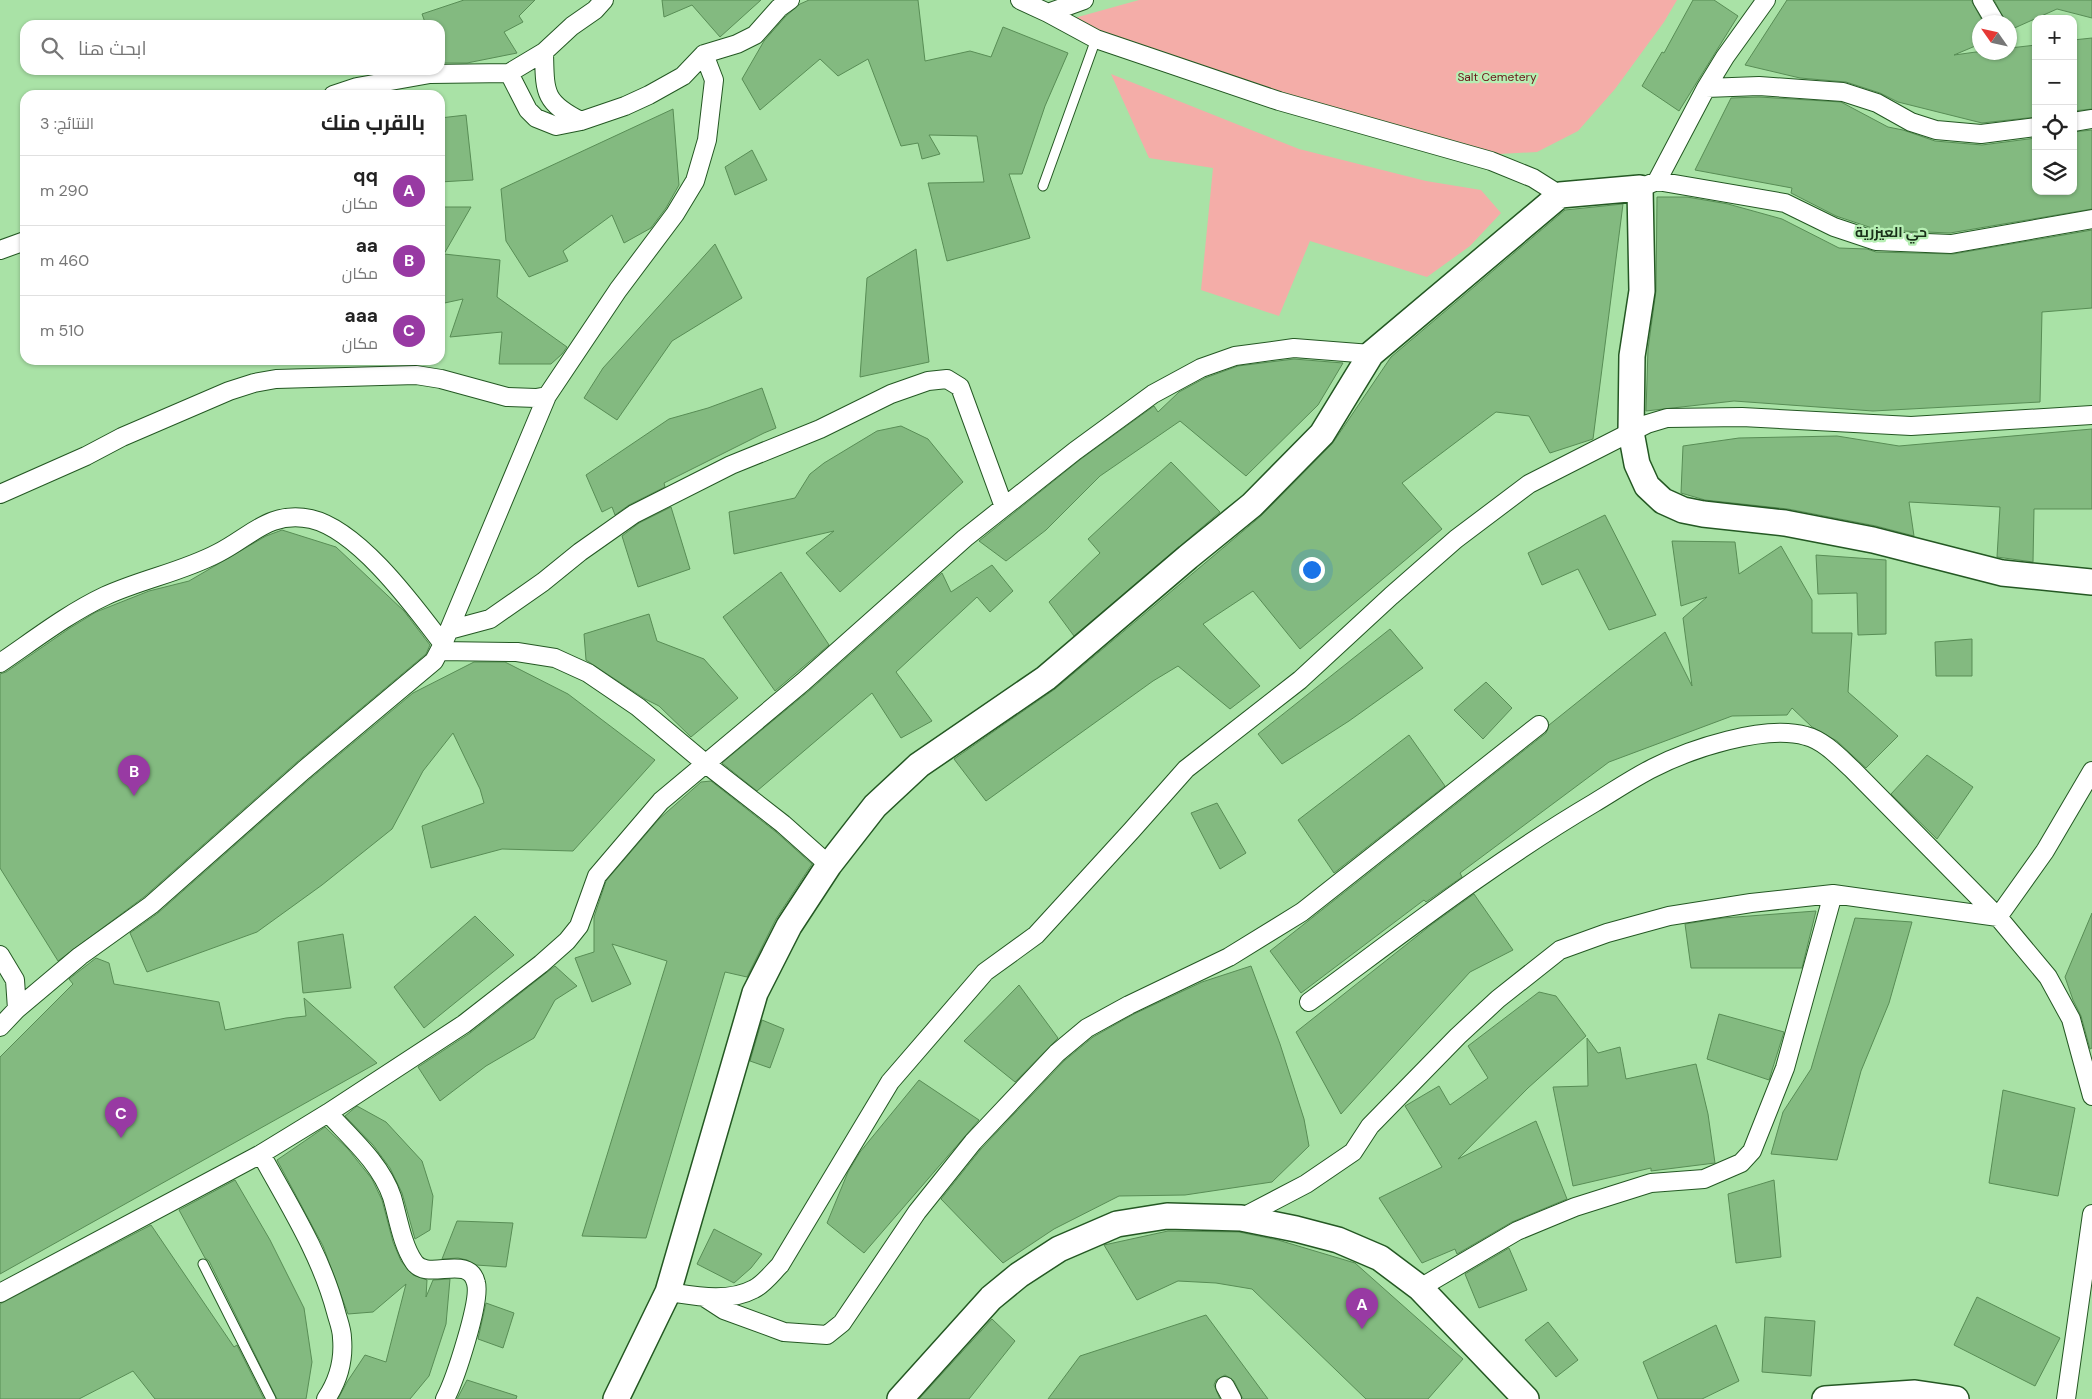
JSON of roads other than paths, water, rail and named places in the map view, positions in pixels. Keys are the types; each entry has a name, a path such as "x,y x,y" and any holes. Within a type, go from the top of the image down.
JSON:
{"street":[{"path":"445,74 509,73 544,52 572,26 595,10 604,0"},
{"path":"509,73 528,110 536,118 556,126 581,121 625,106 649,95 683,76 704,54 738,44 755,35 779,8 790,0"},
{"path":"1020,0 1096,39 1279,101 1491,160 1533,178 1560,195"},
{"path":"1048,13 1084,0"},
{"path":"1766,0 1725,56 1648,184 1642,291 1632,356 1631,432 1637,464 1647,486 1663,501 1683,510 1785,524 1873,540 2002,573 2092,582"},
{"path":"1982,0 1991,15"},
{"path":"544,52 545,88 561,111 581,121"},
{"path":"0,1027 17,1009 80,956 151,905 304,770 434,661 444,642 546,396 618,290 675,214 695,181 707,140 714,80 704,54"},
{"path":"349,90 424,75"},
{"path":"1706,88 1759,86 1843,92 1877,103 1911,122 1936,130 1981,134 2032,128"},
{"path":"2077,121 2092,119"},
{"path":"616,1399 668,1292 755,993 788,926 829,865 875,806 920,765 1046,678 1252,505 1322,434 1371,354 1560,195 1648,184 1784,203 1834,227 1876,241 1951,244 2092,219"},
{"path":"0,250 20,243"},
{"path":"0,1293 261,1154 328,1113 464,1024 541,964 567,941 579,926 597,876 661,802 803,682 964,538 1075,451 1153,394 1201,368 1235,356 1294,348 1371,354"},
{"path":"0,494 86,456 122,437 229,391 254,383 276,379 416,375 441,379 507,397 536,398 546,396"},
{"path":"444,642 490,619 634,514 731,466 820,430 891,394 928,381 947,379 960,387 1004,507"},
{"path":"668,1292 704,1297 732,1296 754,1289 780,1265 890,1082 985,972 1036,935 1186,768 1300,680 1390,596 1464,533 1529,484 1647,424 1667,418 1742,416 1912,426 2092,415"},
{"path":"0,663 61,621 106,596 219,553 260,525 276,519 310,519 328,525 366,554 404,592 444,642 555,658 588,673 638,707 706,764 783,824 829,865"},
{"path":"704,1297 724,1310 784,1332 827,1335 842,1323 917,1212 973,1142 1056,1053 1088,1028 1129,1005 1229,957 1302,912 1539,725"},
{"path":"1309,1002 1505,858 1571,816 1654,768 1716,744 1782,732 1807,736 1828,748 1852,769 1998,917 2048,977 2071,1019 2092,1096"},
{"path":"1998,917 2045,851 2092,771"},
{"path":"1241,1218 1306,1184 1353,1152 1370,1126 1458,1036 1498,999 1560,950 1607,933 1669,916 1751,903 1833,894 1998,917"},
{"path":"1420,1288 1517,1231 1575,1207 1651,1183 1704,1179 1741,1163 1752,1152 1785,1068 1833,894"},
{"path":"0,955 15,980 17,1009"},
{"path":"328,1113 379,1171 392,1196 397,1218 414,1263 423,1268 459,1268 469,1271 477,1284 474,1309 453,1384 445,1399"},
{"path":"261,1154 311,1244 332,1295 342,1336 342,1356 336,1385 326,1399"},
{"path":"2066,1399 2092,1214"},
{"path":"900,1399 991,1298 1019,1275 1059,1249 1117,1224 1167,1216 1241,1218 1338,1240 1380,1258 1420,1288 1526,1399"},
{"path":"1825,1399 1914,1393 1956,1399"}],"lane":[{"path":"1043,186 1096,39"},
{"path":"203,1264 272,1399"}],"place":[{"name":"aa","path":"134,796"},
{"name":"aaa","path":"121,1138"},
{"name":"qq","path":"1362,1329"}],"district":[{"name":"حي العيزرية","path":"1891,232"}],"park label":[{"name":"Salt Cemetery","path":"1497,77"}]}
